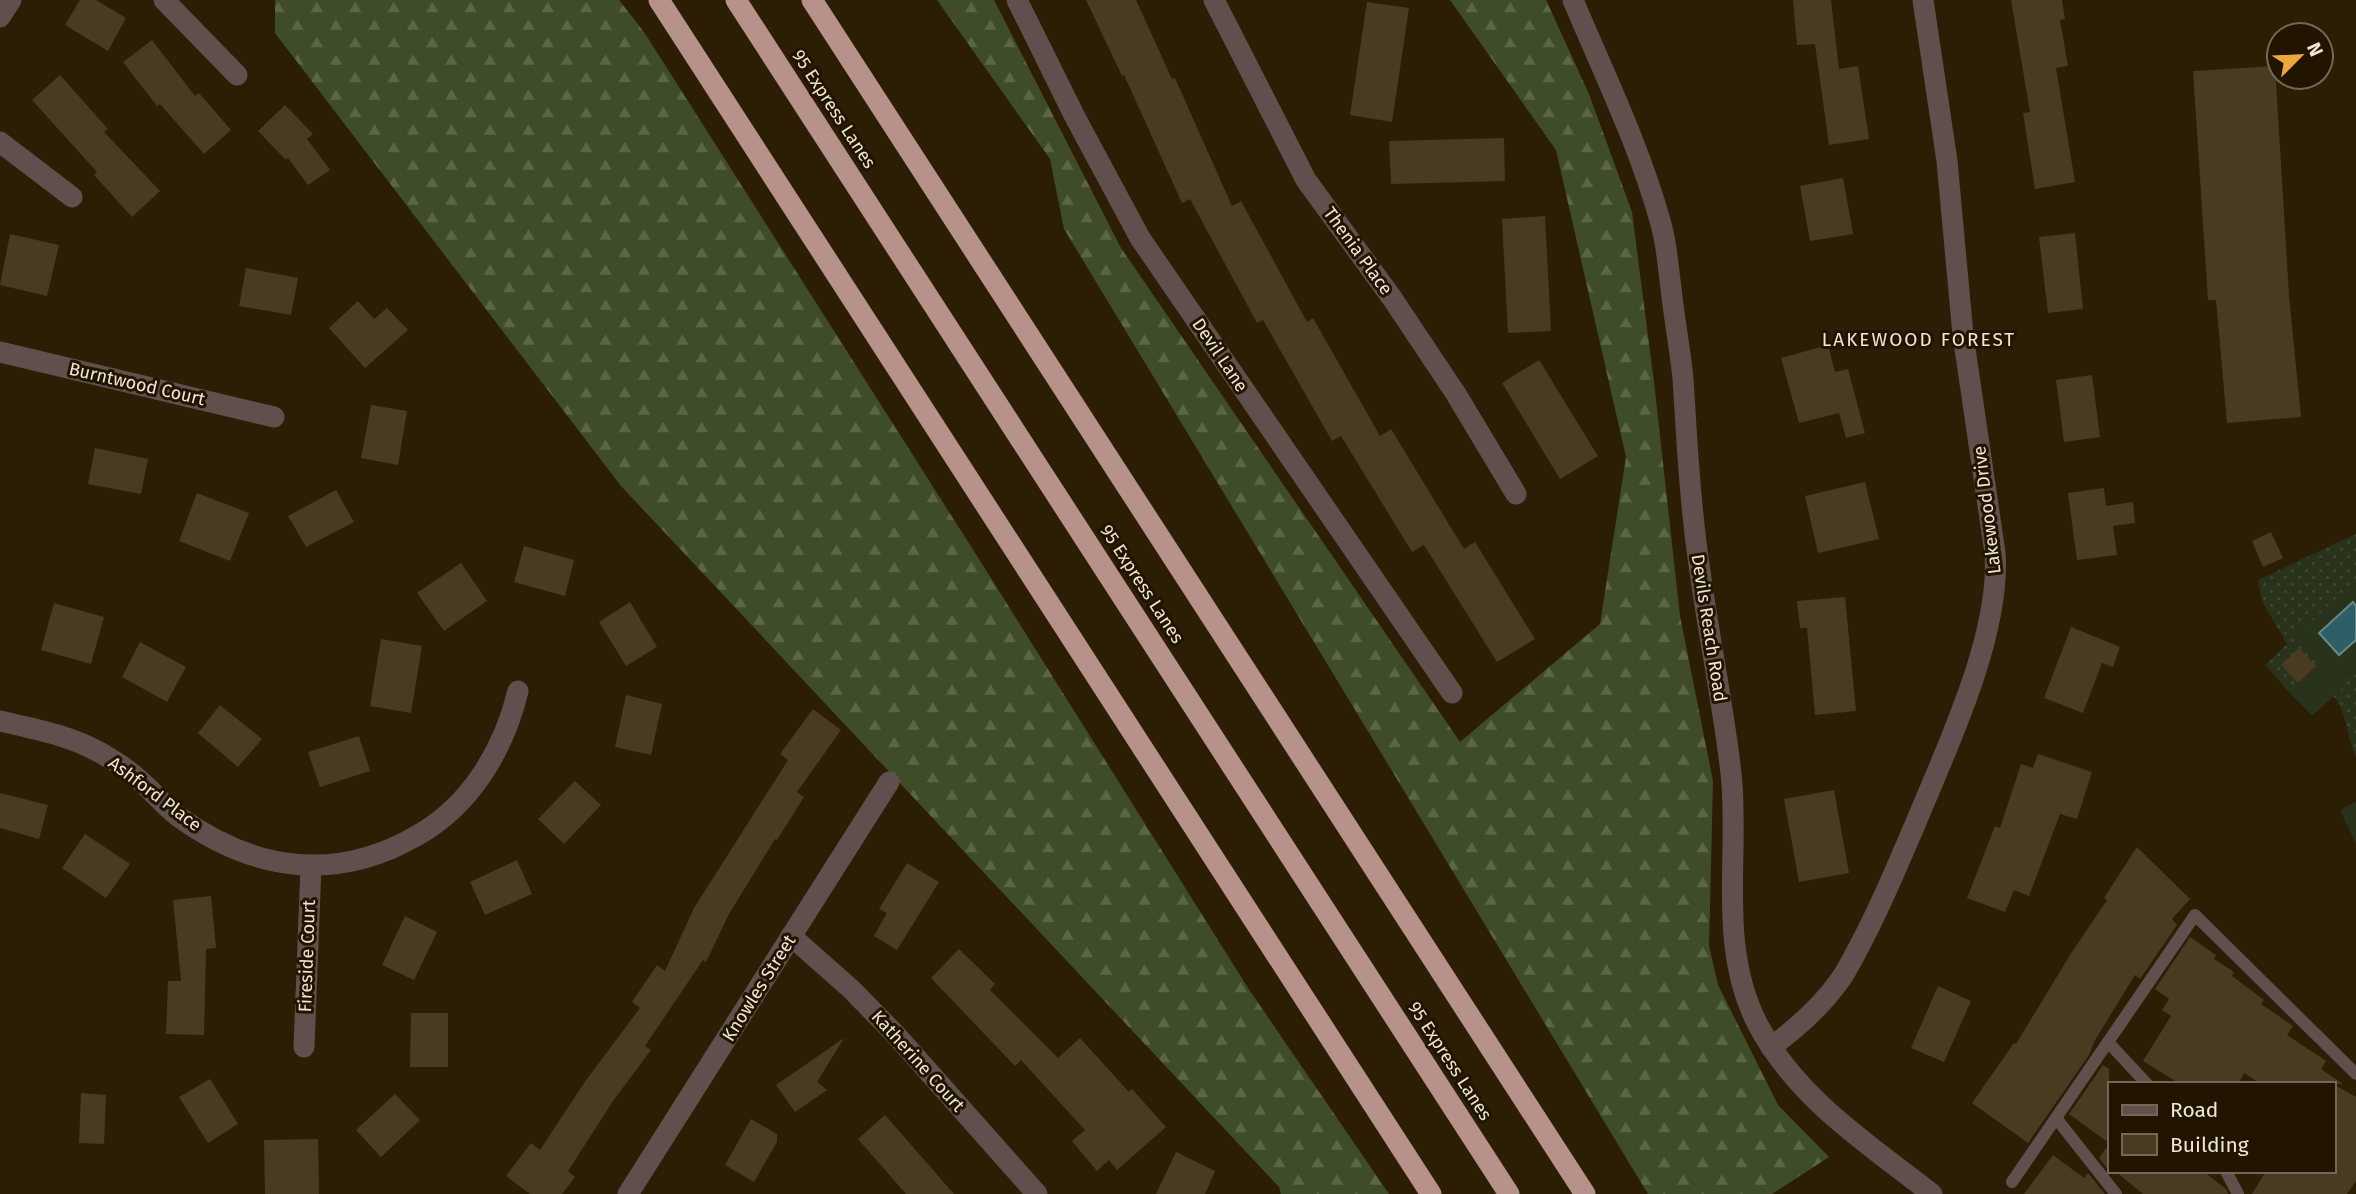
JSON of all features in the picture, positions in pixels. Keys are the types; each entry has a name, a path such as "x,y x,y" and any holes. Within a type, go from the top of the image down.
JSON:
{"highway":[{"path":"659,0 1431,1194"},
{"name":"95 Express Lanes","path":"736,0 1509,1194"},
{"path":"812,0 1585,1194"}],"street":[{"path":"0,17 11,0"},
{"path":"164,0 237,75"},
{"name":"Devil Lane","path":"1017,0 1075,117 1140,238 1452,693"},
{"name":"Thenia Place","path":"1214,0 1306,180 1392,298 1516,494"},
{"name":"Devils Reach Road","path":"1573,0 1647,178 1664,237 1683,380 1696,544 1731,774 1734,942 1745,992 1757,1023 1771,1047 1799,1083 1825,1110 1932,1194"},
{"name":"Lakewood Drive","path":"1771,1047 1825,1000 1842,979 1872,923 1951,735 1974,673 1993,609 1997,574 1995,553 1963,335 1947,161 1923,0"},
{"path":"0,142 72,197"},
{"name":"Burntwood Court","path":"0,352 274,417"},
{"name":"Ashford Place","path":"0,721 62,736 100,753 135,776 178,816 214,838 252,855 293,865 311,866 344,863 372,856 399,846 430,828 458,804 482,774 501,742 518,691"},
{"name":"Knowles Street","path":"628,1194 889,782"},
{"name":"Fireside Court","path":"303,1047 311,866"},
{"name":"Katherine Court","path":"791,936 851,989 896,1035 1037,1194"}],"lane":[{"path":"2012,1182 2195,915 2356,1074"},
{"path":"2108,1042 2145,1082"},
{"path":"2056,1118 2116,1194"},
{"path":"2227,1173 2238,1194"}],"green space":[{"path":"275,0 619,0 644,32 1248,988 1389,1194 1281,1194 1279,1187 621,486 275,33"},
{"path":"937,0 994,0 1121,248 1460,742 1600,624 1626,457 1556,150 1450,0 1546,0 1589,94 1632,212 1680,616 1713,781 1709,946 1718,985 1778,1105 1829,1157 1772,1194 1648,1194 1064,229 1050,159"},
{"path":"2356,534 2356,589 2353,585 2295,637 2321,666 2291,694 2265,665 2287,644 2262,601 2258,580"},
{"path":"2352,584 2356,589 2356,675 2348,672 2337,683 2342,689 2312,716 2291,694 2321,666 2294,637"},
{"path":"2349,672 2356,675 2356,757 2342,710 2333,696 2341,689 2336,683"},
{"path":"2356,802 2356,844 2340,810"}],"water":[{"path":"2353,602 2356,606 2356,640 2339,655 2319,633"}],"building":[{"path":"80,0 96,0 126,18 108,51 65,25"},
{"path":"1086,0 1136,0 1172,79 1175,78 1232,206 1241,201 1307,322 1313,318 1380,436 1391,429 1464,549 1475,542 1535,639 1497,662 1424,545 1412,552 1341,436 1332,441 1263,320 1257,323 1190,199 1182,203 1124,75 1122,76"},
{"path":"1793,0 1831,0 1839,69 1858,66 1869,139 1829,145 1815,44 1797,45"},
{"path":"2011,0 2062,0 2065,19 2060,20 2068,66 2056,68 2075,182 2035,189 2023,113 2030,112"},
{"path":"1367,2 1409,8 1392,122 1350,115"},
{"path":"152,40 195,96 199,93 231,130 204,154 160,104 157,106 123,62"},
{"path":"2265,67 2265,91 2277,91 2289,295 2301,417 2227,423 2216,300 2208,300 2193,71"},
{"path":"60,75 108,129 104,132 160,191 132,217 94,175 97,172 32,100"},
{"path":"285,105 313,134 307,139 330,170 308,185 288,158 286,160 258,131"},
{"path":"1504,138 1505,181 1391,184 1389,141"},
{"path":"1843,178 1853,234 1810,241 1800,186"},
{"path":"1545,216 1551,331 1508,333 1502,219"},
{"path":"2075,233 2083,309 2048,313 2039,237"},
{"path":"10,234 59,245 47,296 0,285"},
{"path":"246,268 298,278 291,315 239,306"},
{"path":"358,301 374,319 387,308 408,330 365,368 329,328"},
{"path":"1828,345 1835,372 1848,369 1865,433 1846,438 1839,413 1799,423 1781,358"},
{"path":"1539,360 1598,456 1560,479 1502,383"},
{"path":"2092,375 2100,437 2064,442 2056,380"},
{"path":"371,405 407,411 398,465 361,458"},
{"path":"95,448 148,459 141,494 88,484"},
{"path":"1865,482 1879,539 1818,553 1805,496"},
{"path":"2104,488 2106,506 2133,502 2135,523 2113,526 2117,555 2077,560 2068,493"},
{"path":"336,490 354,522 306,547 288,516"},
{"path":"197,493 249,513 230,561 179,541"},
{"path":"2271,532 2283,558 2263,567 2252,541"},
{"path":"524,546 574,560 565,596 514,582"},
{"path":"461,563 487,601 444,631 417,593"},
{"path":"1845,597 1856,711 1815,715 1807,628 1800,628 1797,601"},
{"path":"630,602 657,647 626,666 599,622"},
{"path":"54,603 104,617 91,664 41,650"},
{"path":"2071,627 2120,647 2113,667 2102,663 2083,713 2044,698"},
{"path":"381,639 422,646 411,713 370,706"},
{"path":"140,642 186,667 167,702 122,677"},
{"path":"2299,648 2316,666 2298,683 2281,665"},
{"path":"626,695 662,704 651,755 615,747"},
{"path":"220,705 262,739 238,767 198,733"},
{"path":"813,709 841,730 797,792 804,797 729,914 706,962 703,960 645,1046 651,1050 613,1101 568,1171 575,1177 562,1194 530,1194 506,1176 531,1143 540,1150 584,1083 640,1008 632,1002 657,965 665,971 694,908 788,760 780,754"},
{"path":"359,736 370,771 320,787 308,752"},
{"path":"2038,754 2092,772 2077,819 2060,814 2029,896 2014,890 2005,912 1967,898 1995,826 2000,828 2021,764 2033,768"},
{"path":"575,781 601,805 564,844 538,819"},
{"path":"1834,790 1849,873 1799,882 1784,799"},
{"path":"0,793 48,805 39,839 0,828"},
{"path":"85,834 130,864 106,898 62,868"},
{"path":"2137,847 2190,899 2172,919 2177,925 2140,979 2135,975 2095,1040 2089,1055 2028,1143 1972,1103 2014,1043 2016,1044 2107,900 2104,898"},
{"path":"517,860 532,894 485,915 470,882"},
{"path":"907,863 939,882 897,950 874,936 887,913 879,909"},
{"path":"211,896 216,948 206,949 204,1035 166,1034 168,981 181,981 173,900"},
{"path":"405,916 437,932 414,980 382,965"},
{"path":"2190,937 2216,955 2214,959 2234,972 2232,976 2264,1000 2261,1004 2293,1026 2287,1035 2326,1061 2321,1069 2343,1084 2258,1082 2244,1073 2240,1082 2177,1082 2143,1061 2171,1016 2162,1010 2169,999 2155,989"},
{"path":"959,949 995,984 990,990 1058,1058 1080,1038 1129,1092 1132,1089 1166,1127 1117,1170 1109,1160 1097,1171 1072,1141 1085,1130 1021,1060 1015,1066 931,978"},
{"path":"1938,986 1971,1001 1944,1062 1911,1048"},
{"path":"411,1013 448,1013 448,1067 410,1067"},
{"path":"844,1038 817,1082 827,1090 795,1112 776,1085"},
{"path":"2103,1065 2109,1069 2108,1142 2069,1114"},
{"path":"210,1079 238,1124 208,1143 179,1097"},
{"path":"2335,1085 2356,1097 2356,1181 2347,1194 2252,1194 2265,1173 2335,1173"},
{"path":"81,1093 106,1095 104,1144 79,1143"},
{"path":"395,1094 420,1120 381,1157 356,1130"},
{"path":"885,1115 954,1194 906,1194 858,1139"},
{"path":"751,1119 777,1134 777,1142 754,1182 725,1165"},
{"path":"318,1139 319,1194 265,1194 264,1140"},
{"path":"2108,1145 2108,1170 2099,1158"},
{"path":"1176,1152 1215,1171 1205,1194 1156,1194"},
{"path":"2053,1155 2084,1178 2088,1173 2105,1194 2024,1194"},
{"path":"2117,1173 2206,1173 2226,1189 2228,1194 2143,1194"}],"district":[{"name":"LAKEWOOD FOREST","path":"1919,339"}]}
